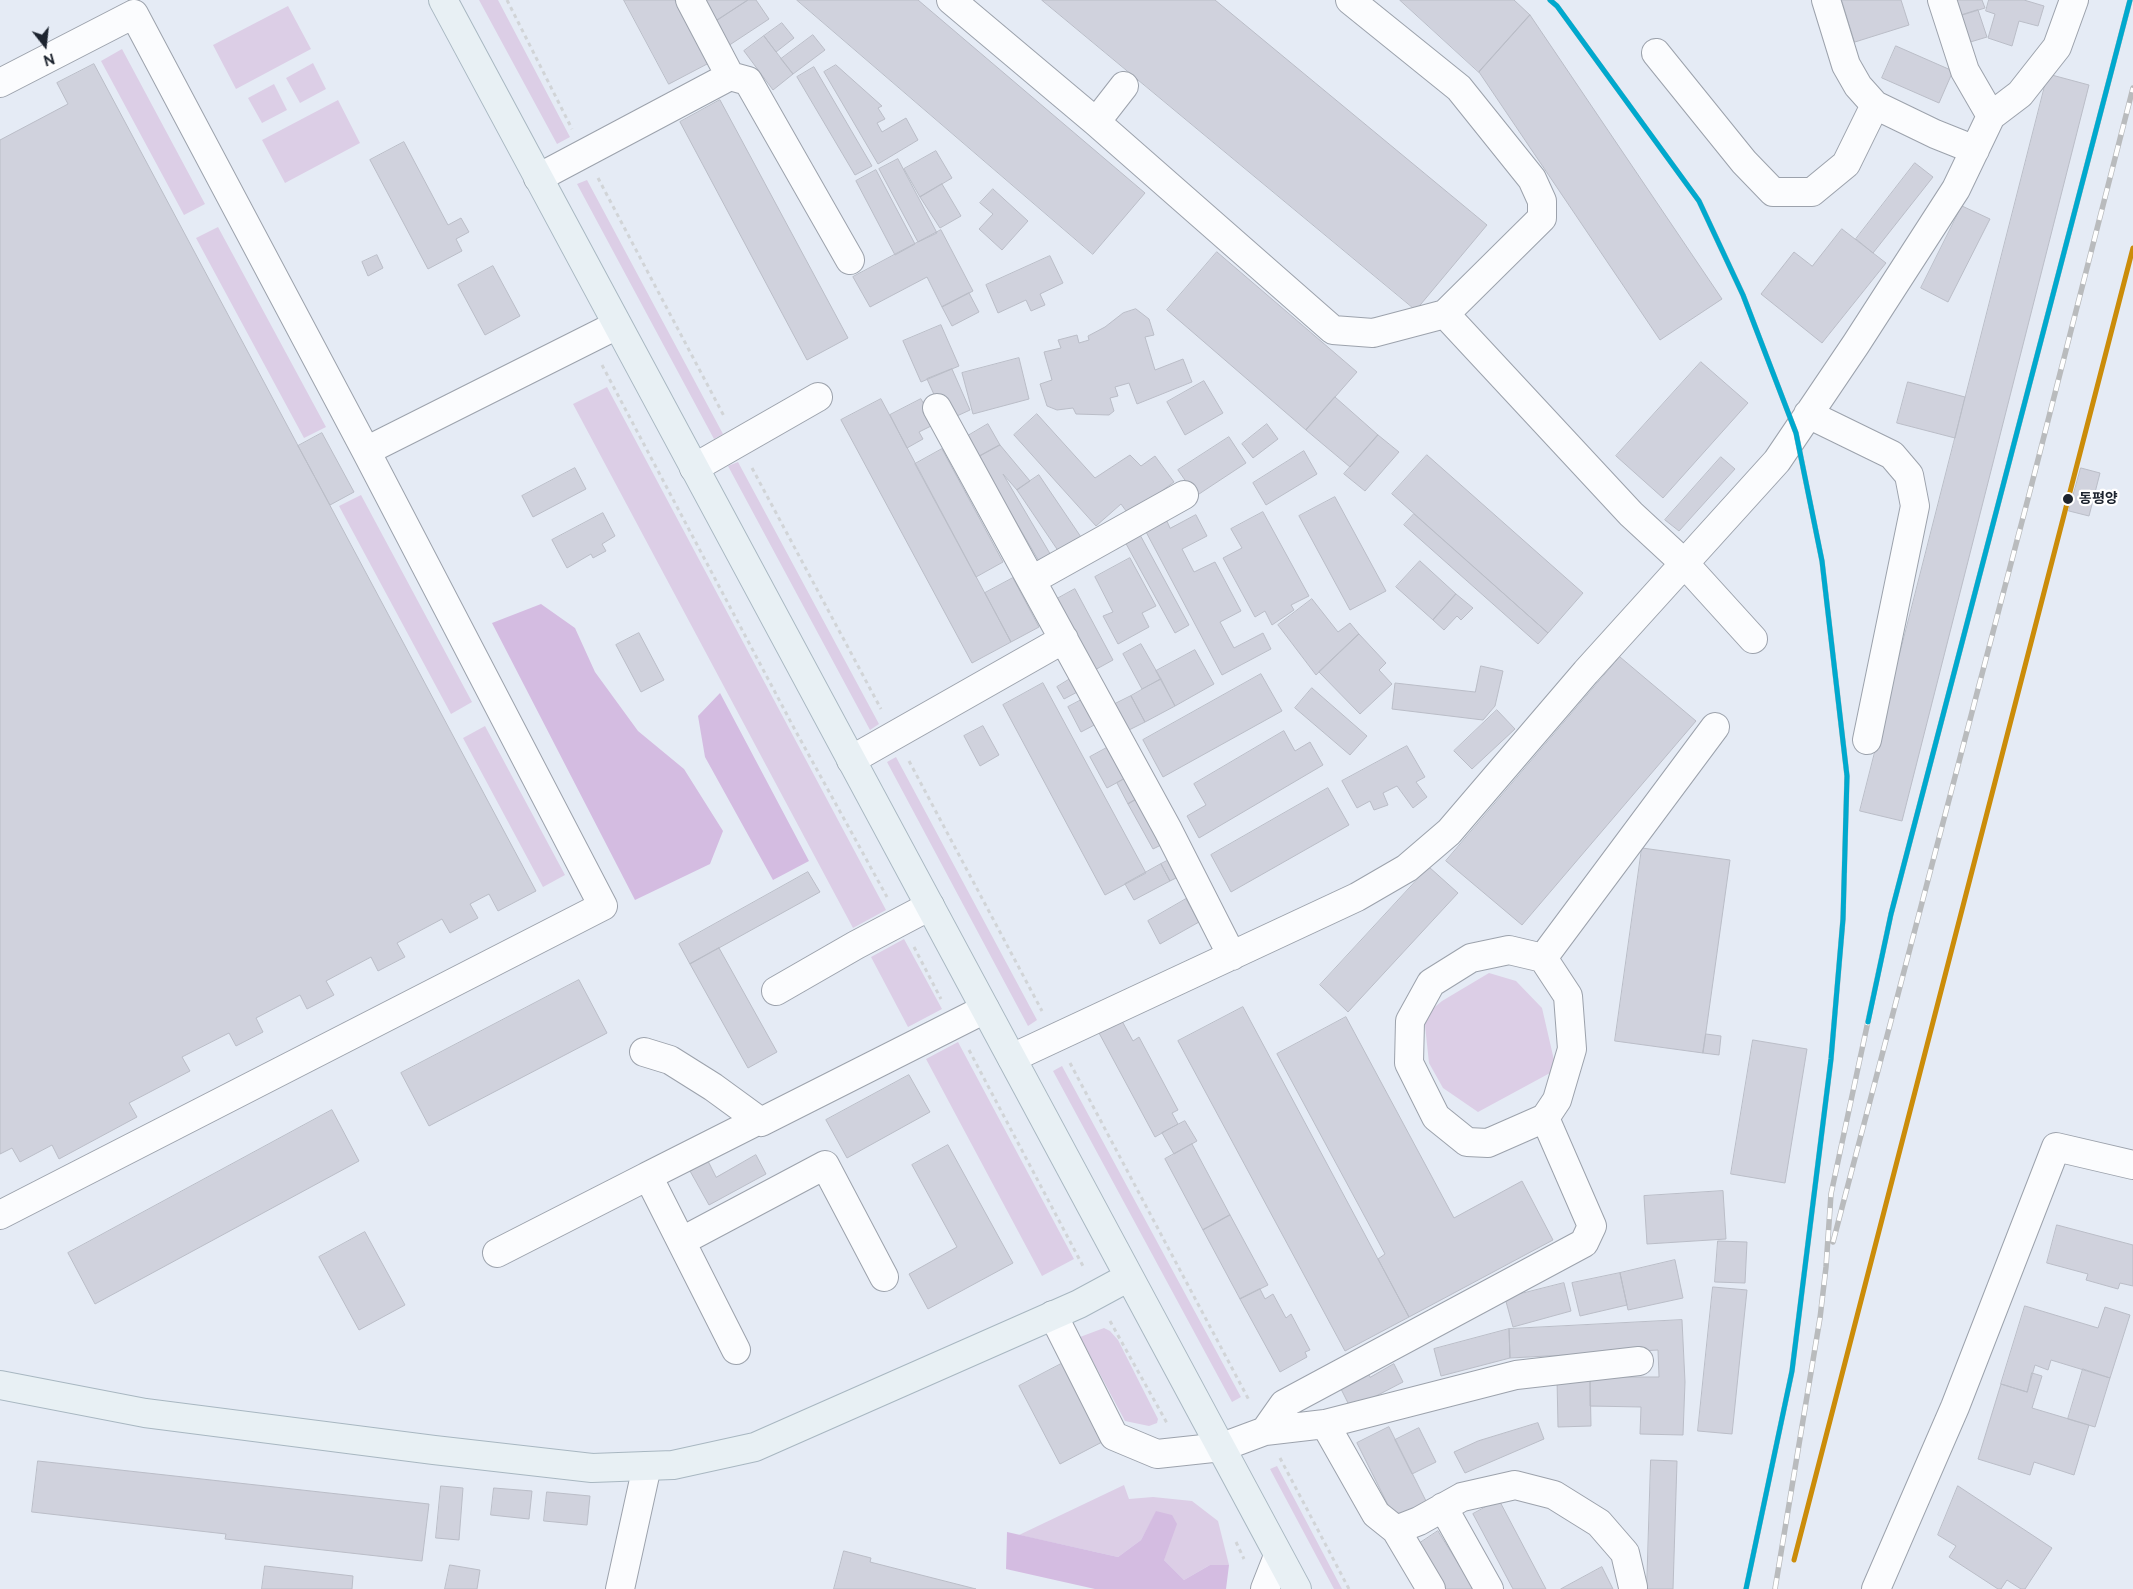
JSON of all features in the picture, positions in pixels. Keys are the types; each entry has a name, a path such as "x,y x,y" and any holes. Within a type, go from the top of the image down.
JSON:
{"main road":[{"path":"443,0 1297,1589"},
{"path":"0,1385 145,1413 434,1450 592,1468 673,1465 755,1447 1053,1315 1129,1277"}],"street":[{"path":"690,0 730,76"},
{"path":"951,0 1096,122 1333,330 1373,333 1445,314 1542,218 1542,202 1532,179 1459,88 1350,0"},
{"path":"1826,0 1846,65 1858,86 1875,105 1935,134 1975,150"},
{"path":"1942,0 1965,71 1991,116"},
{"path":"1012,1058 1357,896 1407,868 1449,832 1586,672 1777,461 1956,189 1991,116 2020,94 2057,47 2074,0"},
{"path":"0,84 134,14 366,451 603,906 0,1215"},
{"path":"1656,53 1744,162 1773,192 1812,192 1839,170 1846,164 1875,105"},
{"path":"538,178 730,76 748,81 850,260"},
{"path":"1096,122 1124,86"},
{"path":"1445,314 1631,514 1684,563 1753,639"},
{"path":"366,451 618,325"},
{"path":"694,468 818,397"},
{"path":"936,408 1168,830 1232,956"},
{"path":"1808,414 1892,455 1909,475 1915,506 1867,740"},
{"path":"1032,580 1184,495"},
{"path":"851,760 1064,639"},
{"path":"1543,958 1715,727"},
{"path":"776,992 856,944 930,906"},
{"path":"1508,950 1543,958 1568,996 1572,1049 1557,1100 1545,1118 1488,1143 1467,1142 1436,1117 1409,1063 1410,1021 1431,983 1471,958 1508,950"},
{"path":"644,1052 670,1060 714,1087 761,1122 985,1009"},
{"path":"1265,1431 1284,1404 1584,1244 1592,1226 1545,1118"},
{"path":"497,1253 759,1120"},
{"path":"1876,1589 1955,1407 2056,1147 2133,1165"},
{"path":"682,1241 825,1164 884,1277"},
{"path":"648,1176 736,1350"},
{"path":"1053,1315 1114,1436 1157,1454 1222,1447 1265,1431 1325,1424 1516,1375 1639,1360"},
{"path":"1325,1424 1376,1514 1396,1530 1431,1589"},
{"path":"620,1589 647,1466"},
{"path":"1396,1530 1453,1502 1515,1485 1554,1495 1600,1523 1625,1553 1632,1587"},
{"path":"1453,1502 1489,1589"},
{"path":"1265,1589 1278,1556"}],"path":[{"path":"507,0 584,153 1045,1017"},
{"path":"1068,1061 1349,1589"}],"shaded area":[{"path":"479,0 498,0 570,137 557,144"},
{"path":"288,6 311,49 236,89 213,45"},
{"path":"122,49 205,204 184,215 101,61"},
{"path":"313,63 326,89 300,103 286,78"},
{"path":"274,84 287,110 262,123 248,98"},
{"path":"338,100 360,143 285,183 262,140"},
{"path":"587,180 723,434 714,439 577,184"},
{"path":"218,227 326,427 304,438 196,238"},
{"path":"607,387 886,910 853,928 573,404"},
{"path":"738,462 879,724 870,730 728,466"},
{"path":"361,495 472,702 451,714 339,506"},
{"path":"541,604 575,628 595,672 638,731 684,769 723,831 710,864 635,900 492,623"},
{"path":"720,693 809,861 773,880 705,757 698,716"},
{"path":"485,726 565,875 543,887 463,738"},
{"path":"896,757 1037,1020 1028,1026 887,762"},
{"path":"904,939 942,1009 908,1027 871,957"},
{"path":"1489,973 1516,981 1542,1008 1554,1060 1550,1073 1478,1112 1443,1088 1429,1063 1424,1016 1442,1001"},
{"path":"958,1042 1074,1259 1042,1276 926,1059"},
{"path":"1062,1066 1241,1397 1232,1402 1053,1071"},
{"path":"1104,1328 1110,1331 1118,1340 1158,1419 1157,1423 1149,1426 1125,1421 1080,1337"},
{"path":"1277,1466 1342,1589 1334,1589 1270,1469"},
{"path":"1124,1485 1129,1499 1153,1497 1192,1501 1218,1521 1229,1565 1210,1565 1184,1580 1164,1560 1157,1511 1141,1540 1118,1557 1019,1535"},
{"path":"1156,1511 1172,1515 1177,1524 1164,1560 1184,1580 1210,1565 1229,1565 1226,1589 1095,1589 1006,1569 1007,1532 1118,1557 1141,1540"}],"building":[{"path":"624,0 675,0 709,63 669,84"},
{"path":"701,0 748,0 713,23"},
{"path":"748,0 756,0 769,19 728,46 713,23"},
{"path":"797,0 918,0 1145,193 1093,254"},
{"path":"1042,0 1215,0 1487,225 1416,310"},
{"path":"1400,0 1514,0 1530,15 1479,72"},
{"path":"1842,0 1901,0 1909,25 1855,42"},
{"path":"1954,0 1982,0 1985,8 1959,16"},
{"path":"1989,0 2024,0 2044,6 2038,26 2019,21 2012,46 1988,38 1995,14 1986,11"},
{"path":"1978,10 1987,37 1967,43 1959,16"},
{"path":"1530,15 1722,299 1660,340 1479,72"},
{"path":"782,23 794,38 776,52 764,36"},
{"path":"813,35 825,50 793,74 781,59"},
{"path":"764,36 793,74 773,90 744,51"},
{"path":"1896,46 1953,71 1939,103 1882,78"},
{"path":"94,64 536,891 498,911 489,894 470,904 478,918 450,933 442,919 397,943 405,957 378,971 371,957 326,981 334,995 307,1009 300,995 256,1018 263,1032 236,1046 229,1033 182,1057 190,1071 129,1103 137,1117 59,1159 52,1145 20,1162 12,1148 0,1154 0,140 68,104 57,83"},
{"path":"836,65 882,106 878,108 885,119 877,123 882,132 906,118 918,140 878,164 824,72"},
{"path":"814,67 872,166 855,175 797,77"},
{"path":"2048,74 2089,85 1902,821 1860,811"},
{"path":"720,100 848,338 807,360 680,122"},
{"path":"404,142 448,225 461,218 469,232 456,239 462,251 428,269 370,160"},
{"path":"936,151 952,178 920,197 904,169"},
{"path":"898,159 937,233 918,242 879,169"},
{"path":"1915,163 1933,177 1873,253 1856,239"},
{"path":"876,170 915,244 895,255 856,181"},
{"path":"942,184 961,216 940,228 920,197"},
{"path":"993,189 1028,221 1002,250 979,229 993,214 980,203"},
{"path":"1962,206 1990,219 1948,302 1921,288"},
{"path":"1842,229 1886,263 1822,343 1761,294 1794,252 1812,266"},
{"path":"941,230 973,291 942,307 927,277 870,307 853,277"},
{"path":"1217,252 1357,372 1306,430 1167,310"},
{"path":"377,255 383,268 368,276 362,262"},
{"path":"1050,256 1063,283 1040,294 1045,305 1031,311 1026,300 998,313 986,285"},
{"path":"493,266 520,316 485,335 458,285"},
{"path":"969,293 979,312 952,326 942,307"},
{"path":"1136,309 1149,319 1154,335 1145,337 1155,370 1183,359 1192,382 1137,404 1129,383 1115,387 1118,396 1110,398 1114,411 1109,415 1076,414 1073,408 1057,410 1047,406 1040,384 1052,380 1044,352 1061,348 1058,340 1077,335 1079,343 1089,340 1088,336 1105,327 1123,313"},
{"path":"941,325 959,366 921,382 903,341"},
{"path":"1019,358 1029,399 973,414 962,373"},
{"path":"1701,362 1748,403 1663,498 1616,456"},
{"path":"952,369 970,410 946,421 927,379"},
{"path":"1204,381 1223,413 1185,435 1167,402"},
{"path":"1908,382 1965,397 1955,438 1897,423"},
{"path":"1335,397 1378,435 1350,467 1306,430"},
{"path":"881,399 1011,642 972,663 841,420"},
{"path":"921,399 935,424 919,432 923,439 907,448 890,415"},
{"path":"1037,414 1095,478 1130,455 1141,466 1155,456 1174,482 1129,515 1121,504 1096,526 1014,435"},
{"path":"988,424 1000,445 978,457 966,437"},
{"path":"1267,424 1278,439 1253,458 1242,444"},
{"path":"322,433 354,492 330,505 298,446"},
{"path":"1378,435 1399,452 1365,491 1344,474"},
{"path":"1229,437 1246,463 1196,496 1178,470"},
{"path":"1000,445 1030,481 1017,490 1003,474 1052,557 1040,563 978,457"},
{"path":"942,449 1003,562 976,577 915,464"},
{"path":"1304,451 1317,474 1266,505 1253,483"},
{"path":"1427,455 1583,593 1548,633 1392,494"},
{"path":"1721,457 1735,469 1679,531 1665,520"},
{"path":"575,468 586,489 533,517 522,496"},
{"path":"2081,468 2100,473 2089,516 2069,511"},
{"path":"1039,475 1083,540 1061,555 1017,490"},
{"path":"1335,497 1386,591 1350,610 1299,516"},
{"path":"1263,512 1309,596 1291,605 1294,610 1272,625 1265,611 1255,617 1223,558 1242,548 1231,529"},
{"path":"603,513 615,536 602,544 606,551 593,558 591,554 567,568 552,540"},
{"path":"1414,514 1548,633 1538,644 1404,525"},
{"path":"1196,515 1207,536 1182,549 1194,572 1215,562 1241,611 1220,622 1234,648 1263,633 1271,649 1222,675 1145,530 1166,519 1170,528"},
{"path":"1139,533 1189,625 1175,633 1124,540"},
{"path":"1130,558 1156,606 1142,613 1149,627 1118,644 1103,616 1113,612 1095,577"},
{"path":"1420,561 1456,594 1433,620 1396,587"},
{"path":"1013,578 1039,627 1011,642 985,593"},
{"path":"1075,589 1113,660 1093,671 1055,600"},
{"path":"1456,594 1473,608 1461,620 1457,616 1444,630 1433,620"},
{"path":"1312,599 1338,632 1350,623 1359,634 1316,675 1278,625"},
{"path":"639,633 664,680 641,692 616,645"},
{"path":"1359,634 1386,663 1379,670 1392,684 1360,714 1319,672"},
{"path":"1141,644 1161,679 1142,689 1123,654"},
{"path":"1195,650 1214,684 1175,706 1156,671"},
{"path":"1620,657 1696,721 1522,925 1446,861"},
{"path":"1481,666 1503,671 1495,706 1483,720 1392,709 1395,683 1475,692"},
{"path":"1261,674 1282,711 1163,777 1143,740"},
{"path":"1075,676 1083,689 1064,699 1057,687"},
{"path":"1161,679 1175,706 1145,722 1131,696"},
{"path":"1043,683 1146,873 1105,895 1003,705"},
{"path":"1312,688 1367,736 1350,755 1295,708"},
{"path":"1131,696 1145,722 1127,731 1113,705"},
{"path":"1087,697 1100,722 1081,732 1068,707"},
{"path":"1497,710 1515,729 1472,769 1454,751"},
{"path":"983,726 999,755 980,766 964,736"},
{"path":"1284,731 1295,751 1310,742 1323,765 1199,838 1187,816 1206,805 1194,784"},
{"path":"1114,744 1131,775 1107,788 1090,757"},
{"path":"1407,746 1425,777 1416,782 1427,797 1413,808 1397,786 1383,793 1388,805 1374,810 1370,801 1357,808 1342,781"},
{"path":"1131,775 1142,796 1128,804 1117,783"},
{"path":"1328,788 1349,825 1231,892 1211,855"},
{"path":"1142,796 1167,842 1153,849 1128,804"},
{"path":"1642,848 1730,860 1703,1053 1615,1041"},
{"path":"1175,857 1184,874 1170,881 1161,864"},
{"path":"1161,864 1170,881 1134,900 1125,884"},
{"path":"1429,867 1458,893 1348,1012 1320,985"},
{"path":"808,872 820,892 690,964 679,944"},
{"path":"1186,899 1199,922 1160,944 1148,921"},
{"path":"719,948 777,1052 748,1068 690,964"},
{"path":"579,980 607,1033 429,1126 401,1073"},
{"path":"1243,1007 1409,1317 1345,1351 1178,1041"},
{"path":"1346,1017 1454,1218 1522,1181 1553,1240 1409,1317 1378,1259 1385,1254 1277,1054"},
{"path":"1122,1021 1133,1041 1139,1037 1178,1110 1172,1113 1178,1124 1155,1137 1099,1033"},
{"path":"1706,1034 1721,1036 1719,1055 1703,1053"},
{"path":"1753,1040 1807,1049 1785,1183 1731,1174"},
{"path":"909,1075 930,1112 847,1158 826,1120"},
{"path":"332,1110 359,1161 95,1304 68,1253"},
{"path":"1185,1121 1197,1141 1174,1154 1162,1133"},
{"path":"1192,1144 1230,1215 1203,1230 1165,1159"},
{"path":"948,1145 1013,1263 928,1309 909,1274 957,1247 912,1165"},
{"path":"756,1155 766,1174 709,1205 690,1171 708,1161 716,1177"},
{"path":"1723,1191 1726,1239 1647,1244 1644,1196"},
{"path":"1230,1215 1268,1285 1240,1299 1203,1230"},
{"path":"2057,1225 2133,1245 2133,1286 2120,1283 2118,1289 2086,1280 2088,1274 2047,1263"},
{"path":"365,1232 405,1305 359,1330 319,1257"},
{"path":"1718,1241 1747,1242 1745,1283 1715,1282"},
{"path":"1675,1260 1683,1298 1628,1310 1620,1273"},
{"path":"1620,1273 1627,1305 1580,1316 1572,1283"},
{"path":"1564,1283 1571,1311 1513,1327 1505,1298"},
{"path":"1713,1287 1747,1290 1732,1434 1698,1431"},
{"path":"1260,1289 1265,1299 1273,1294 1286,1318 1291,1314 1310,1350 1305,1352 1307,1357 1280,1372 1240,1299"},
{"path":"2025,1306 2098,1328 2105,1307 2130,1315 2110,1378 2051,1360 2048,1370 2035,1365 2027,1392 2001,1384"},
{"path":"1682,1320 1685,1382 1683,1435 1640,1434 1641,1407 1590,1406 1590,1377 1659,1377 1658,1350 1510,1358 1509,1329"},
{"path":"1509,1329 1510,1358 1441,1376 1434,1349"},
{"path":"1063,1363 1104,1441 1060,1464 1019,1386"},
{"path":"1394,1364 1403,1382 1351,1409 1337,1381 1365,1367 1370,1377"},
{"path":"2083,1369 2110,1378 2095,1427 2068,1419"},
{"path":"2032,1373 2042,1376 2032,1408 2089,1425 2074,1475 2034,1462 2030,1475 1978,1459 2001,1384 2027,1392"},
{"path":"1590,1377 1591,1426 1558,1427 1557,1378"},
{"path":"1538,1423 1544,1439 1465,1473 1454,1452 1478,1441"},
{"path":"1389,1427 1429,1507 1397,1523 1357,1443"},
{"path":"1419,1428 1436,1462 1412,1474 1395,1440"},
{"path":"1651,1460 1677,1461 1673,1589 1647,1589"},
{"path":"38,1461 429,1504 422,1561 225,1539 226,1534 32,1512"},
{"path":"441,1486 463,1488 459,1540 436,1538"},
{"path":"1958,1486 2052,1548 2025,1589 2021,1589 2007,1580 2001,1589 1998,1589 1949,1557 1956,1546 1938,1535"},
{"path":"494,1488 532,1491 529,1519 491,1515"},
{"path":"547,1492 590,1496 587,1525 544,1521"},
{"path":"1499,1500 1546,1589 1513,1589 1473,1514"},
{"path":"1438,1531 1474,1589 1441,1589 1414,1547"},
{"path":"844,1551 871,1558 870,1562 976,1589 834,1589"},
{"path":"450,1565 480,1570 477,1589 445,1589"},
{"path":"265,1566 353,1576 352,1589 262,1589"},
{"path":"1602,1567 1613,1589 1561,1589"}],"railway":[{"path":"1550,0 1557,6 1699,201 1743,295 1796,433 1822,561 1847,776 1843,919 1831,1059 1792,1371 1746,1589"},
{"path":"1775,1589 1820,1318 1831,1194 1891,914 2130,0"},
{"path":"1833,1242 2030,491 2133,88"}],"transit line":[{"path":"1550,0 1557,6 1699,201 1743,295 1796,433 1822,561 1847,776 1843,919 1831,1059 1792,1371 1746,1589"},
{"path":"1868,1022 1891,914 2130,0"},
{"path":"1794,1560 2133,248"}],"place":[{"name":"동평양","path":"2068,499"}]}
